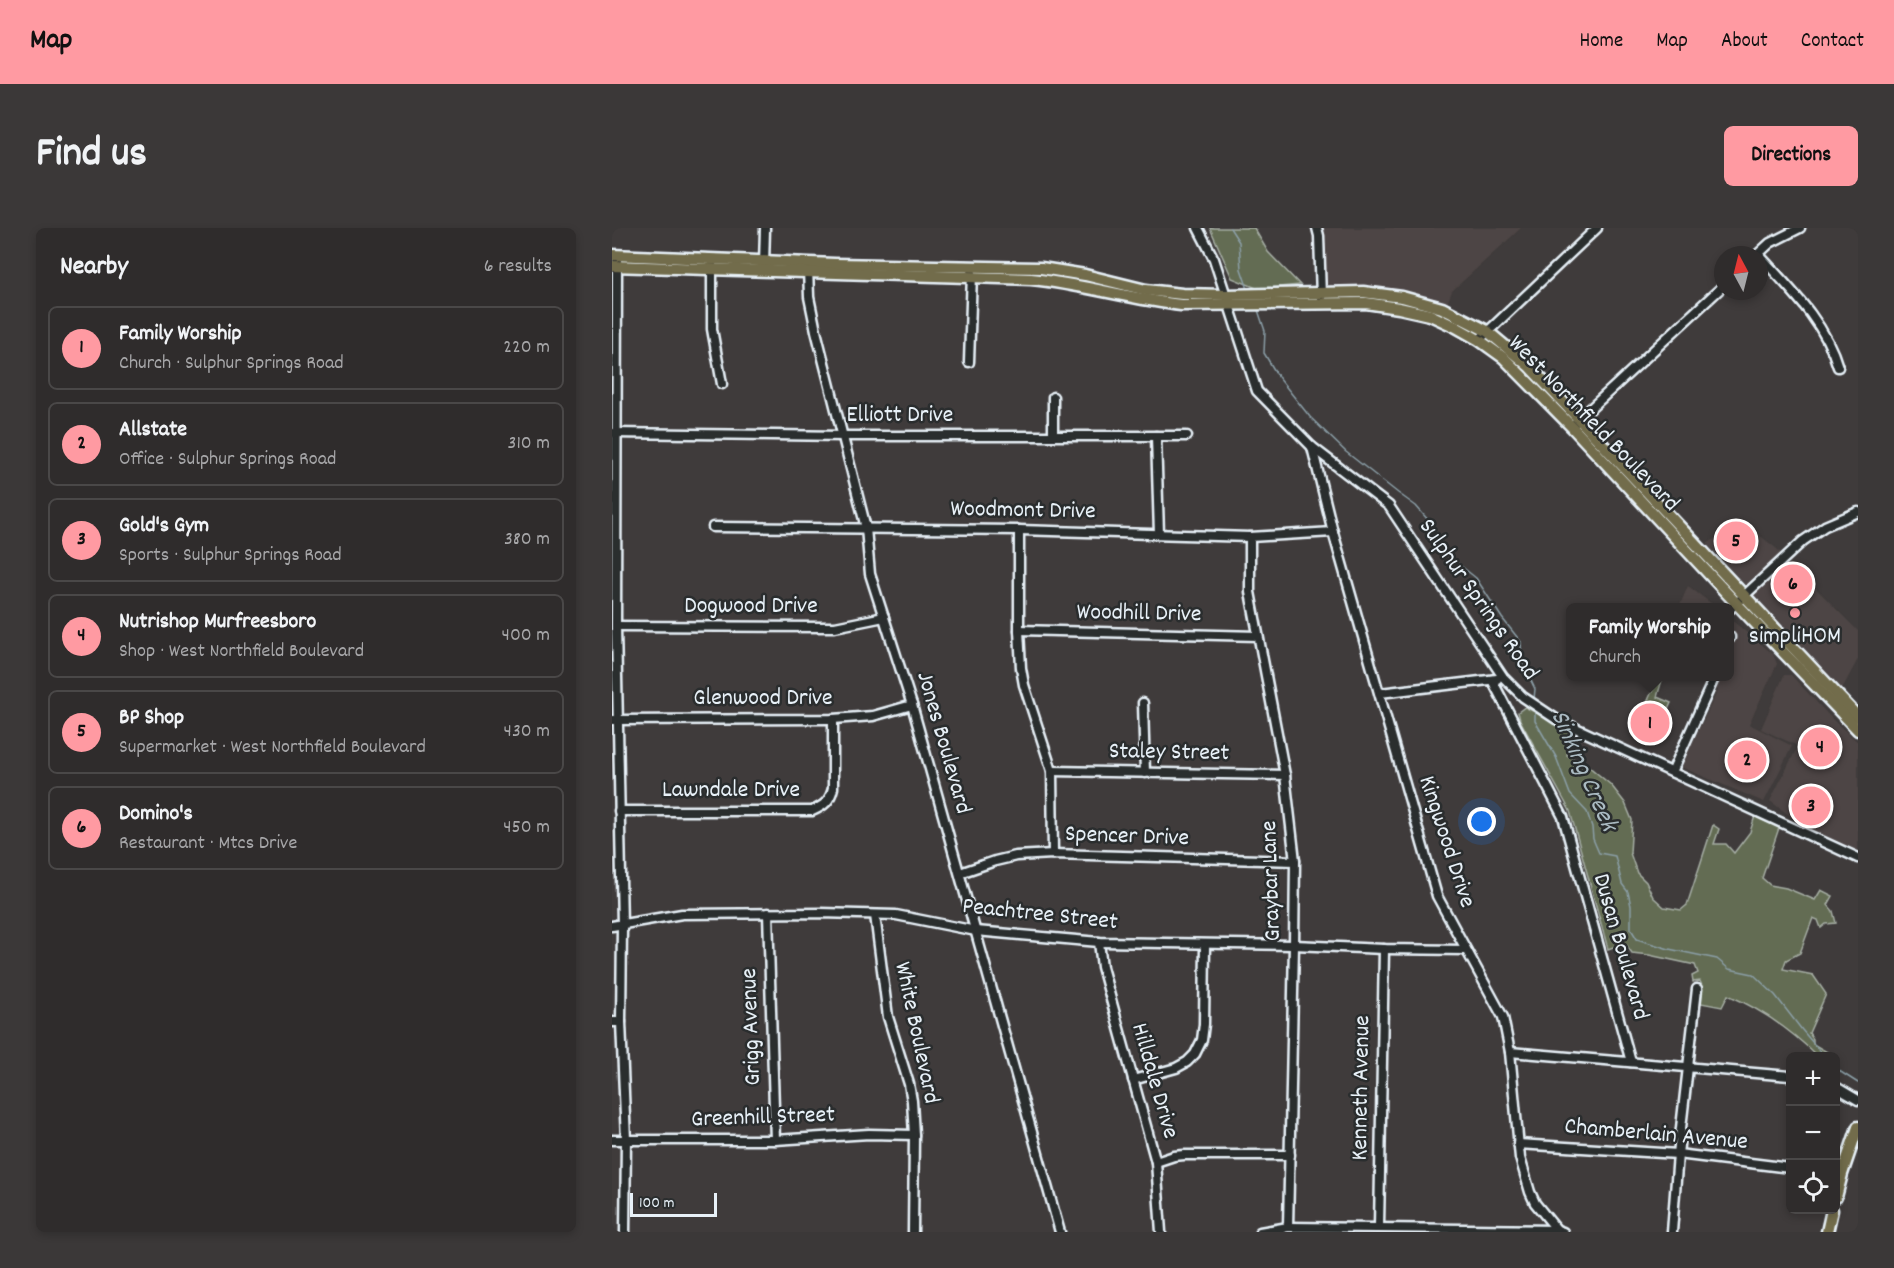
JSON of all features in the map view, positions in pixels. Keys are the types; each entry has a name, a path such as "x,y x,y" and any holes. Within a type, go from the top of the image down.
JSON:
{"main road":[{"name":"West Northfield Boulevard","path":"614,261 972,272 1064,282 1154,302 1181,305 1228,300 1321,298 1363,292 1402,297 1442,308 1487,331 1530,367 1610,468 1858,730"},
{"name":"West Northfield Boulevard","path":"1321,298 1399,308 1430,315 1479,340 1504,358 1618,460 1736,602 1858,717"},
{"path":"1610,468 1618,460"},
{"path":"1840,1171 1858,1128"},
{"path":"1827,1232 1831,1214"}],"street":[{"path":"764,267 765,228"},
{"name":"Sulphur Springs Road","path":"1198,228 1214,259 1257,391 1312,447 1389,506 1503,677 1535,706 1556,719 1858,858"},
{"path":"1317,228 1321,298"},
{"path":"1479,340 1597,228"},
{"path":"1767,246 1800,228"},
{"path":"614,261 615,720 622,926 617,1022 626,1140 625,1232"},
{"path":"712,265 712,329 722,384"},
{"path":"1768,266 1814,318 1828,339 1838,367"},
{"name":"Jones Boulevard","path":"808,268 809,297 816,331 866,528 870,574 912,705 1060,1232"},
{"path":"969,362 972,272"},
{"path":"1576,423 1714,294"},
{"path":"1053,397 1053,436"},
{"name":"Elliott Drive","path":"614,433 1188,436"},
{"path":"1156,436 1159,534"},
{"name":"Kingwood Drive","path":"1312,447 1333,532 1437,896 1503,1017 1510,1052 1518,1144 1523,1171 1535,1203 1560,1231"},
{"path":"1736,602 1803,542 1825,526 1858,512"},
{"name":"Woodmont Drive","path":"712,527 1019,530 1250,537 1333,532"},
{"path":"1019,530 1018,630 1024,685 1052,771 1053,854"},
{"name":"Graybar Lane","path":"1250,537 1250,592 1285,775 1295,861 1288,1227"},
{"name":"Dogwood Drive","path":"616,626 835,627 884,618"},
{"name":"Woodhill Drive","path":"1018,630 1258,636"},
{"path":"1380,693 1503,677"},
{"name":"Dusan Boulevard","path":"1492,680 1563,817 1632,1062"},
{"path":"1672,772 1713,681"},
{"path":"1143,703 1145,773"},
{"name":"Glenwood Drive","path":"615,720 833,719 873,716 912,705"},
{"name":"Lawndale Drive","path":"619,811 812,810 821,807 831,796 833,789 833,719"},
{"name":"Staley Street","path":"1052,771 1285,775"},
{"name":"Spencer Drive","path":"960,873 1016,856 1053,854 1295,861"},
{"name":"Peachtree Street","path":"612,926 682,914 768,912 896,915 976,931 1099,942 1466,950"},
{"name":"Grigg Avenue","path":"768,912 775,1140"},
{"name":"White Boulevard","path":"875,915 888,1017 898,1055 909,1084 914,1135 913,1232"},
{"name":"Hilldale Drive","path":"1099,942 1102,967 1156,1162 1161,1232"},
{"path":"1133,1080 1176,1068 1195,1054 1202,1040 1204,1024 1205,945"},
{"name":"Kenneth Avenue","path":"1379,1227 1384,949"},
{"path":"1672,1232 1678,1154 1697,989"},
{"path":"1510,1052 1786,1076"},
{"path":"1840,1089 1858,1100"},
{"name":"Greenhill Street","path":"612,1140 775,1140 869,1134 914,1135"},
{"name":"Chamberlain Avenue","path":"1518,1144 1678,1154 1786,1166"},
{"path":"1156,1162 1184,1155 1290,1155"},
{"path":"1260,1232 1288,1227 1379,1227 1424,1231 1560,1231"}],"shaded area":[{"path":"1322,228 1521,228 1452,291 1447,304 1395,290 1329,286 1326,283"},
{"path":"1741,521 1777,549 1858,631 1858,659 1842,689 1707,544"},
{"path":"1688,586 1711,603 1681,603"},
{"path":"1734,622 1773,654 1777,664 1749,724 1792,746 1764,802 1681,767 1718,690 1704,681 1734,681"},
{"path":"1784,675 1791,675 1836,723 1858,742 1858,851 1807,828 1770,801 1798,746 1761,729"}],"green space":[{"path":"1210,228 1254,228 1268,252 1300,285 1259,289 1232,278"},
{"path":"1657,681 1662,681 1657,697 1671,703 1666,714 1645,707"},
{"path":"1525,707 1573,732 1567,755 1588,766 1611,785 1625,803 1632,820 1630,853 1637,873 1646,882 1653,897 1664,907 1681,910 1687,905 1713,825 1719,829 1714,844 1726,844 1734,853 1750,832 1755,816 1779,828 1762,878 1770,885 1786,888 1815,900 1821,890 1833,896 1828,905 1833,911 1836,923 1826,924 1821,928 1818,920 1813,918 1800,953 1786,960 1783,969 1813,975 1826,994 1809,1033 1813,1044 1827,1052 1813,1052 1775,1021 1728,995 1722,1007 1701,1003 1702,986 1700,981 1693,982 1692,976 1698,973 1695,965 1632,953 1627,946 1619,945 1608,949 1570,811 1520,720 1518,712"}],"waterway":[{"name":"Sinking Creek","path":"1230,228 1239,242 1241,269 1248,289"},
{"name":"Sinking Creek","path":"1258,310 1265,331 1264,353 1279,378 1310,417 1346,452 1416,506 1429,521 1447,555 1476,578 1521,642 1522,662 1535,689 1534,699"},
{"name":"Sinking Creek","path":"1535,710 1535,721 1556,757 1570,794 1587,812 1593,839 1599,853 1615,856 1622,884 1628,892 1631,906 1631,929 1637,939 1669,949 1717,959 1729,969 1753,974 1775,995 1821,1052"},
{"name":"Sinking Creek","path":"1840,1072 1858,1083"}],"place":[{"name":"BP Shop","path":"1736,541"},
{"name":"Domino's","path":"1793,584"},
{"name":"simpliHOM","path":"1795,613"},
{"name":"Family Worship","path":"1650,723"},
{"name":"Nutrishop Murfreesboro","path":"1820,747"},
{"name":"Allstate","path":"1747,760"},
{"name":"Gold's Gym","path":"1811,806"}]}
